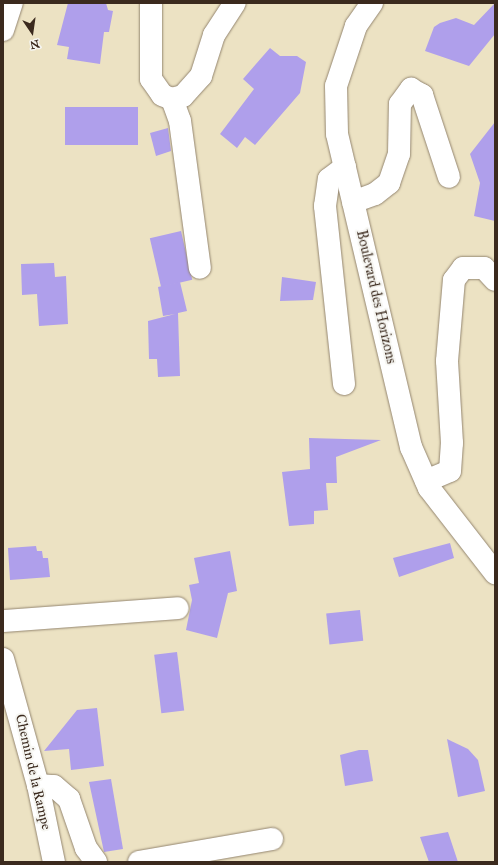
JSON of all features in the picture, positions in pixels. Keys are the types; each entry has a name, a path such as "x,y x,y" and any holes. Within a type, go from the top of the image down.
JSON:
{"street":[{"path":"3,30 12,3"},
{"path":"151,3 151,79 162,95 172,99 183,96 201,76 214,35 236,3"},
{"name":"Boulevard des Horizons","path":"372,3 356,26 336,86 337,134 410,447 426,481 495,573"},
{"path":"353,202 375,194 389,183 399,154 400,104 411,89 422,95 449,177"},
{"path":"172,99 180,121 200,268"},
{"path":"344,384 325,206 329,179 345,167"},
{"path":"426,481 450,472 452,443 447,361 454,280 463,268 484,268 495,280"},
{"path":"3,621 178,608"},
{"name":"Chemin de la Rampe","path":"3,659 38,785 54,862"},
{"path":"38,785 54,786 69,799 86,848 96,862"},
{"path":"139,862 272,839"}],"building":[{"path":"68,3 106,3 108,10 113,11 109,32 104,32 100,64 67,59 69,47 57,45"},
{"path":"495,3 495,34 469,66 425,51 434,27 440,23 456,18 474,25"},
{"path":"270,48 280,56 297,56 306,62 300,93 255,145 245,137 237,148 220,134 254,89 243,79"},
{"path":"65,107 138,107 138,145 65,145"},
{"path":"495,122 495,221 474,216 480,183 470,154"},
{"path":"168,128 171,151 156,156 150,133"},
{"path":"181,231 192,280 161,287 150,238"},
{"path":"54,263 55,277 66,276 68,324 39,326 37,294 22,295 21,264"},
{"path":"282,277 316,282 313,300 280,301"},
{"path":"180,282 187,311 178,313 180,376 158,377 157,359 149,359 148,321 175,314 163,316 158,287"},
{"path":"309,438 381,440 336,457 337,483 326,483 328,510 314,511 314,524 289,526 282,472 310,469"},
{"path":"450,543 454,558 399,577 393,558"},
{"path":"36,546 37,551 42,551 43,558 48,558 50,577 10,580 8,548"},
{"path":"230,551 237,591 228,593 217,638 186,630 192,600 189,585 199,583 194,558"},
{"path":"360,610 363,641 329,644 326,614"},
{"path":"177,652 184,711 161,713 154,655"},
{"path":"97,708 104,766 71,770 69,749 44,751 77,710"},
{"path":"447,739 468,749 478,760 485,791 458,797"},
{"path":"359,750 368,750 373,781 345,786 340,755"},
{"path":"111,779 123,849 104,852 89,782"},
{"path":"448,832 458,862 429,862 420,837"}]}
